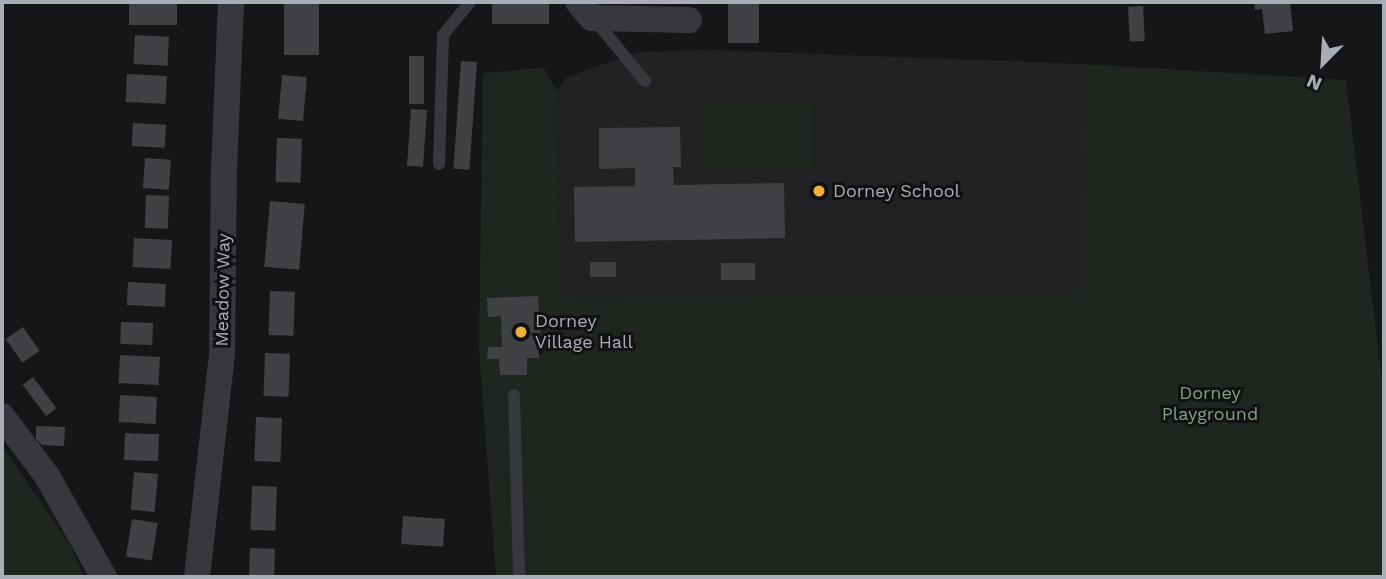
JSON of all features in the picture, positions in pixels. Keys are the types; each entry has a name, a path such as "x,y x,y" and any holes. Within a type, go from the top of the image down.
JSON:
{"street":[{"name":"Meadow Way","path":"197,577 222,354 224,170 231,2"},
{"path":"585,10 689,20"},
{"path":"2,416 47,476 104,577"}],"lane":[{"path":"439,164 443,35 470,2"},
{"path":"585,10 645,81"},
{"path":"514,395 519,577"}],"shaded area":[{"name":"Dorney School","path":"710,50 1082,64 1079,291 559,297 557,91 567,77 639,52"}],"green space":[{"name":"Dorney Playground","path":"1082,64 1346,80 1384,398 1384,577 496,577 479,349 483,73 544,68 557,91 560,297 1079,291"},
{"path":"704,100 812,100 812,172 704,172"},
{"path":"2,446 69,543 84,577 2,577"}],"building":[{"path":"129,2 177,2 177,25 129,25"},
{"path":"284,2 319,2 319,55 284,55"},
{"path":"492,2 549,2 549,24 492,24"},
{"path":"728,2 759,2 759,43 728,43"},
{"path":"1254,2 1290,2 1293,31 1265,34 1262,9 1255,10"},
{"path":"1143,6 1145,41 1130,42 1128,7"},
{"path":"135,35 169,37 167,66 133,64"},
{"path":"409,56 424,56 424,104 409,104"},
{"path":"461,61 477,62 469,170 453,169"},
{"path":"127,74 167,76 165,104 126,102"},
{"path":"282,75 307,77 303,121 278,119"},
{"path":"411,109 427,110 423,167 407,166"},
{"path":"133,123 166,125 165,148 132,146"},
{"path":"680,127 681,167 673,167 674,185 784,183 785,238 575,242 574,187 635,186 635,168 599,169 599,128"},
{"path":"277,138 302,139 300,183 275,182"},
{"path":"145,158 171,160 169,190 143,188"},
{"path":"146,195 169,196 168,229 145,228"},
{"path":"270,201 305,204 299,270 264,267"},
{"path":"134,238 172,240 170,269 132,267"},
{"path":"590,262 616,262 616,277 590,277"},
{"path":"721,263 755,263 755,280 721,280"},
{"path":"128,282 166,284 165,307 127,305"},
{"path":"270,291 295,292 293,336 268,335"},
{"name":"Dorney Village Hall","path":"538,296 541,348 538,348 539,358 527,358 527,375 500,375 499,359 487,359 488,347 502,347 501,316 488,317 487,298"},
{"path":"121,322 153,323 152,345 120,344"},
{"path":"23,327 40,351 22,363 6,339"},
{"path":"265,353 290,354 288,397 263,396"},
{"path":"120,355 160,357 158,385 119,383"},
{"path":"33,377 56,408 46,416 23,385"},
{"path":"120,395 157,397 156,424 119,422"},
{"path":"256,417 282,418 280,462 254,461"},
{"path":"36,426 65,427 64,446 42,445 36,439"},
{"path":"125,433 159,434 158,461 124,460"},
{"path":"134,472 158,474 155,512 131,510"},
{"path":"252,486 277,487 275,531 250,530"},
{"path":"403,516 445,519 443,547 401,544"},
{"path":"132,519 158,523 152,561 126,557"},
{"path":"250,548 275,549 274,577 249,577"}],"place":[{"name":"Dorney School","path":"819,191"},
{"name":"Dorney Village Hall","path":"521,332"}]}
